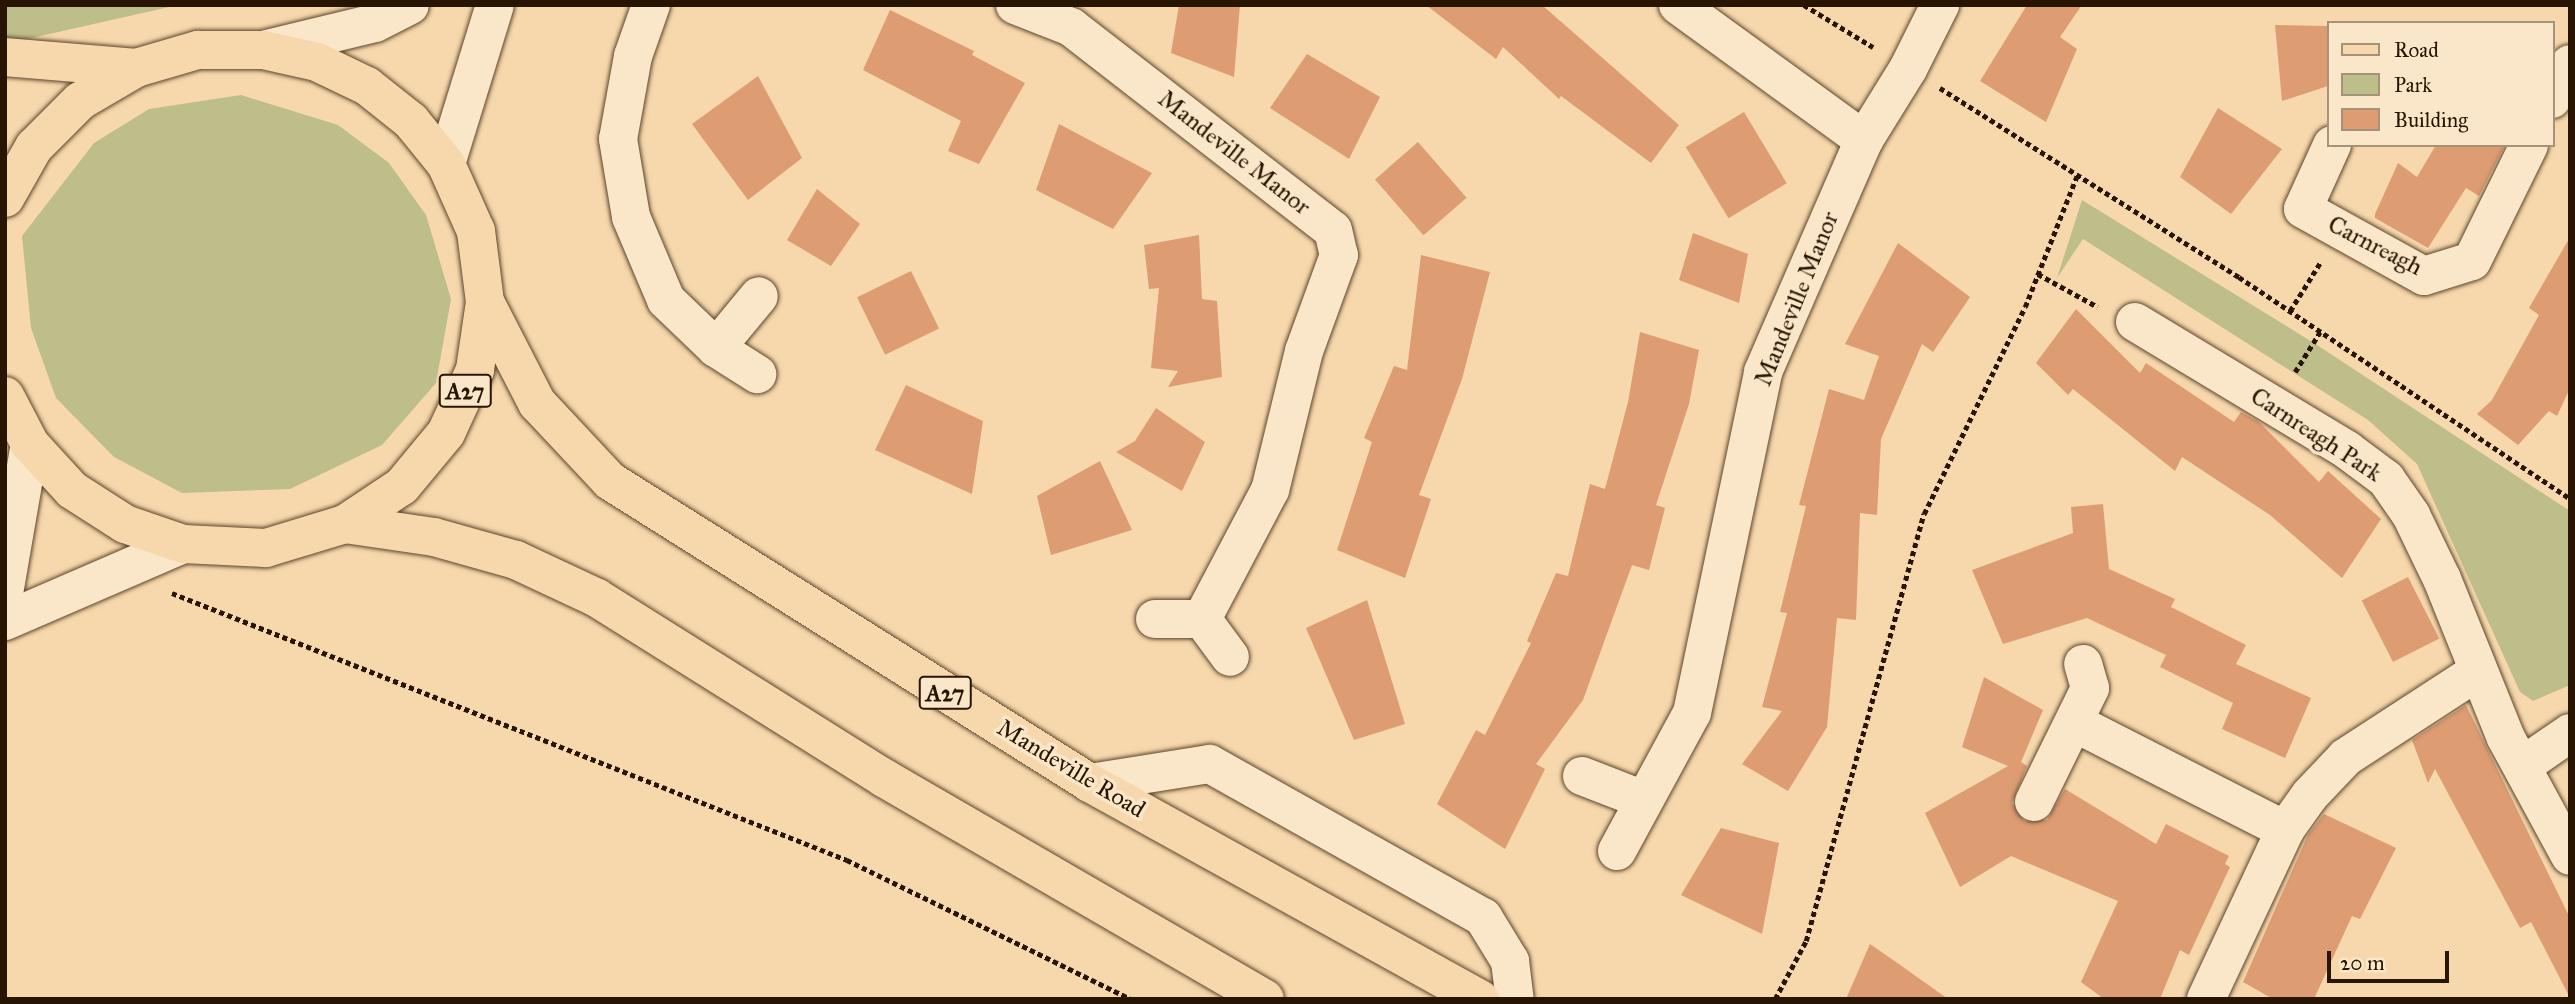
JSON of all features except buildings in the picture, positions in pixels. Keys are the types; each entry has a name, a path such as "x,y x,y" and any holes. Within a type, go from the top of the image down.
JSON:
{"main road":[{"name":"A27","path":"5,198 34,147 80,101 136,68 198,50 263,50 317,62 367,86 411,121 446,164 476,230 485,302 475,370 446,433 402,486 345,524 266,548 183,544 113,517 72,490 30,444 5,397"},
{"name":"A27","path":"5,57 136,68"},
{"name":"Mandeville Road","path":"485,302 537,403 610,481 1090,783 1302,904 1480,999"},
{"name":"A27","path":"345,524 434,537 516,561 597,598 884,778 1265,999"}],"street":[{"path":"263,50 374,23 410,5"},
{"path":"446,164 495,5"},
{"path":"651,5 633,56 618,139 631,217 666,300 716,348 757,374"},
{"name":"Mandeville Manor","path":"1015,5 1077,16 1333,230 1339,255 1304,351 1270,490 1202,619"},
{"path":"1678,5 1864,140 1908,69 1940,5"},
{"path":"2554,95 2570,64"},
{"name":"Mandeville Manor","path":"1617,851 1692,713 1763,372 1864,140"},
{"name":"Carnreagh","path":"2331,147 2303,209 2424,276 2472,261 2528,147"},
{"path":"716,348 759,296"},
{"name":"Carnreagh Park","path":"2135,322 2274,406 2386,479 2411,515 2442,579 2477,672 2522,766 2570,856"},
{"path":"5,589 30,444"},
{"path":"5,621 183,544"},
{"path":"1155,619 1202,619 1230,657"},
{"path":"2034,802 2090,688 2083,664"},
{"path":"2206,999 2285,830 2310,795 2346,757 2477,672"},
{"path":"2075,723 2285,830"},
{"path":"2522,766 2570,733"},
{"path":"1090,783 1210,764 1483,917 1510,961 1515,999"},
{"path":"1582,776 1644,800"}],"path":[{"path":"1804,5 2078,173 2570,499"},
{"path":"1775,999 1806,940 1924,514 2038,274 2078,173"},
{"path":"2290,312 2341,230"},
{"path":"2038,274 2086,302 2135,322"},
{"path":"2274,406 2320,332"},
{"path":"121,572 847,860 1131,999"}],"green space":[{"path":"5,5 178,5 5,44"},
{"path":"241,95 338,125 389,163 426,215 451,299 436,383 382,445 290,489 182,493 114,457 56,398 31,328 22,236 94,143 149,109"},
{"path":"2082,200 2317,345 2570,511 2570,685 2533,701 2520,692 2417,464 2368,420 2083,239 2057,278"}]}
